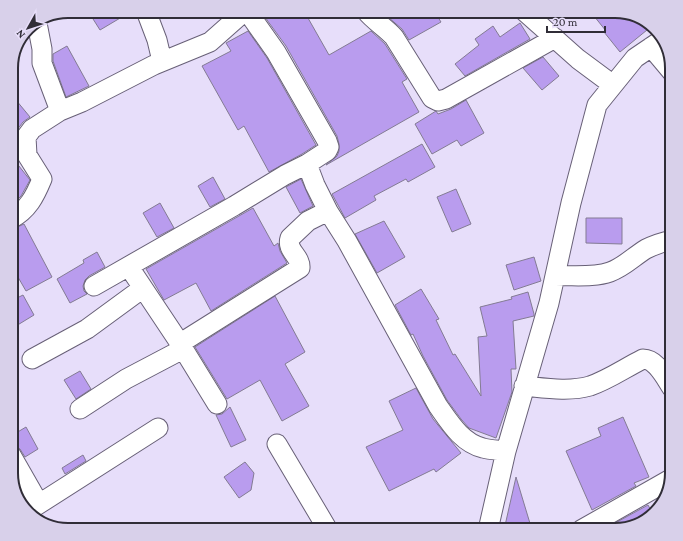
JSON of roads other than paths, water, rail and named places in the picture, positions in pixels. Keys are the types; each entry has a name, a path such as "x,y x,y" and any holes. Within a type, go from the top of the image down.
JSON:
{"street":[{"path":"149,18 157,40 162,61"},
{"path":"18,215 27,209 36,195 42,178 19,150 32,129 60,111 82,102 162,61 210,42 238,18"},
{"path":"94,286 284,175 307,164 327,151 329,148 327,141 276,52 251,18"},
{"path":"374,18 391,34 432,98 438,101 446,99 463,90 555,38"},
{"path":"532,18 578,59 613,85"},
{"path":"490,523 506,451 549,303 571,203 597,105 635,58 657,43 662,53"},
{"path":"42,48 42,63 60,111"},
{"path":"307,164 315,185 328,211 347,241 407,352 438,406 452,427 466,440 483,448 506,451"},
{"path":"80,409 181,346 186,339 300,268 300,264 289,247 290,238 308,221 328,211"},
{"path":"555,276 594,275 610,272 626,265 654,245 665,242"},
{"path":"129,266 217,404"},
{"path":"32,359 87,328 143,288"},
{"path":"524,386 558,389 589,386 606,379 642,359 648,359 656,364 665,378"},
{"path":"18,471 34,507 158,428"},
{"path":"277,444 324,523"},
{"path":"608,523 663,484"}]}
